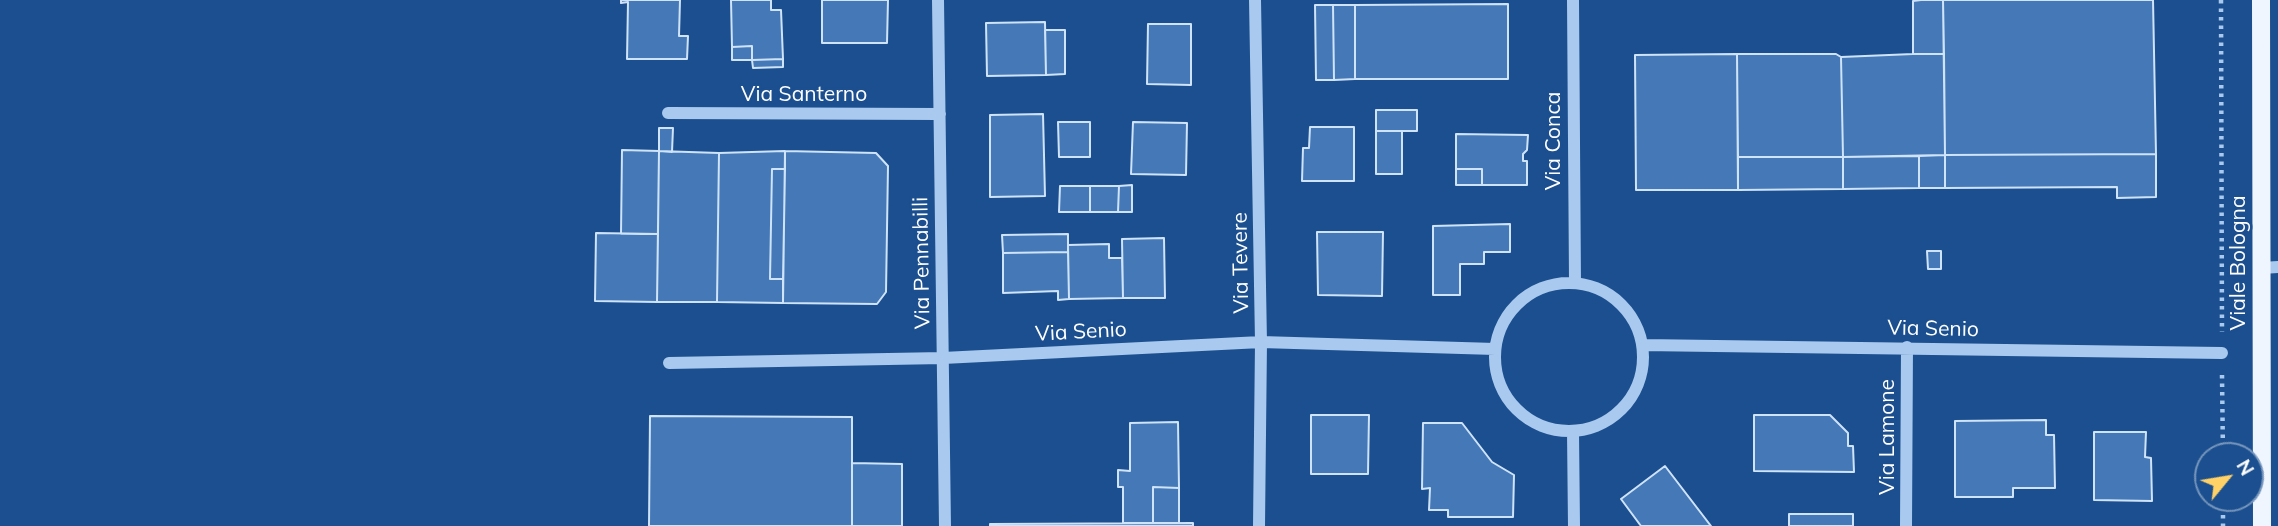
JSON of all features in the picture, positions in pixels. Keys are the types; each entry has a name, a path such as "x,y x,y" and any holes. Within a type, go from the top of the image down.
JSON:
{"main road":[{"name":"Viale Bologna","path":"2262,0 2270,267 2262,526"}],"street":[{"name":"Via Pennabilli","path":"938,0 945,526"},
{"name":"Via Tevere","path":"1255,0 1261,342 1259,526"},
{"name":"Via Conca","path":"1573,0 1575,282"},
{"name":"Via Santerno","path":"668,113 940,114"},
{"path":"1575,282 1599,289 1620,302 1635,322 1643,345 1643,371 1635,394 1619,414 1597,427 1573,432 1547,429 1524,417 1507,398 1497,374 1495,349 1501,327 1514,307 1531,293 1552,285 1575,282"},
{"name":"Via Senio","path":"669,363 943,358 1261,342 1495,349"},
{"name":"Via Senio","path":"1643,345 2222,353"},
{"name":"Via Lamone","path":"1906,526 1907,347"},
{"path":"1573,432 1574,526"}],"path":[{"path":"2221,0 2223,442"}],"building":[{"path":"621,0 680,0 679,36 688,36 687,59 627,59 628,2 621,3"},
{"path":"731,0 771,0 771,10 781,10 783,59 752,60 752,46 732,47"},
{"path":"822,0 888,0 887,43 822,43"},
{"path":"1943,0 1944,54 1913,54 1913,1"},
{"path":"1943,0 2153,0 2156,154 1945,155"},
{"path":"1508,4 1508,79 1355,79 1355,5"},
{"path":"1315,5 1333,5 1334,80 1316,80"},
{"path":"1333,5 1355,5 1355,79 1334,80"},
{"path":"1045,22 1046,75 987,76 986,23"},
{"path":"1148,24 1191,24 1191,85 1147,84"},
{"path":"1045,30 1065,30 1065,74 1046,75"},
{"path":"752,46 752,60 732,60 732,47"},
{"path":"1737,54 1738,190 1636,190 1635,55"},
{"path":"1737,54 1836,54 1841,57 1843,157 1738,157"},
{"path":"1944,54 1945,155 1843,157 1841,57"},
{"path":"783,59 783,67 753,68 752,60"},
{"path":"1376,110 1417,110 1417,131 1376,131"},
{"path":"1043,114 1045,196 990,197 990,115"},
{"path":"1058,122 1090,122 1090,157 1059,157"},
{"path":"1133,122 1187,123 1186,175 1131,174"},
{"path":"1310,127 1354,127 1354,181 1302,181 1303,148 1309,148"},
{"path":"659,128 673,128 672,152 659,151"},
{"path":"1376,131 1402,131 1402,174 1376,174"},
{"path":"1456,134 1528,135 1527,150 1523,154 1523,161 1527,161 1527,185 1482,185 1482,169 1456,169"},
{"path":"622,150 659,151 658,234 621,234"},
{"path":"659,151 719,153 717,302 657,302"},
{"path":"785,151 876,153 888,166 886,292 877,304 783,303"},
{"path":"785,151 785,169 772,169 770,279 783,279 783,303 717,302 719,153"},
{"path":"2156,154 2156,197 2117,198 2117,187 1945,188 1945,155"},
{"path":"1945,155 1945,188 1919,188 1919,156"},
{"path":"1919,156 1919,188 1843,189 1843,157"},
{"path":"1738,157 1843,157 1843,189 1738,190"},
{"path":"772,169 785,169 783,279 770,279"},
{"path":"1456,169 1482,169 1482,185 1456,185"},
{"path":"1132,185 1132,212 1118,212 1119,186"},
{"path":"1060,186 1090,186 1090,212 1059,212"},
{"path":"1090,186 1119,186 1118,212 1090,212"},
{"path":"1510,224 1510,252 1484,252 1484,264 1460,264 1460,295 1433,295 1433,226"},
{"path":"1317,232 1383,232 1382,296 1318,295"},
{"path":"596,233 658,234 657,302 595,301"},
{"path":"1068,234 1068,252 1003,253 1002,235"},
{"path":"1164,238 1165,298 1123,298 1122,239"},
{"path":"1109,244 1109,258 1122,258 1123,298 1069,299 1068,245"},
{"path":"1927,251 1941,251 1941,269 1928,269"},
{"path":"1068,252 1069,299 1058,300 1058,291 1003,293 1003,253"},
{"path":"1311,415 1369,415 1368,474 1311,474"},
{"path":"1754,415 1830,415 1848,433 1848,446 1853,446 1854,472 1754,471"},
{"path":"650,416 852,417 852,526 649,526"},
{"path":"2046,420 2046,435 2054,435 2055,488 2013,488 2013,497 1955,497 1955,421"},
{"path":"1178,422 1179,488 1153,487 1153,523 1123,523 1123,487 1118,487 1118,470 1130,471 1130,423"},
{"path":"1423,423 1462,423 1492,462 1514,475 1513,517 1448,517 1448,510 1429,510 1430,488 1422,489"},
{"path":"2094,432 2146,432 2145,457 2151,458 2152,501 2094,500"},
{"path":"852,463 902,464 902,526 852,526"},
{"path":"1665,466 1711,526 1641,526 1621,499"},
{"path":"1153,487 1179,488 1179,523 1153,523"},
{"path":"1789,514 1853,514 1853,526 1789,526"},
{"path":"1193,523 1193,526 990,526 990,524"}]}
